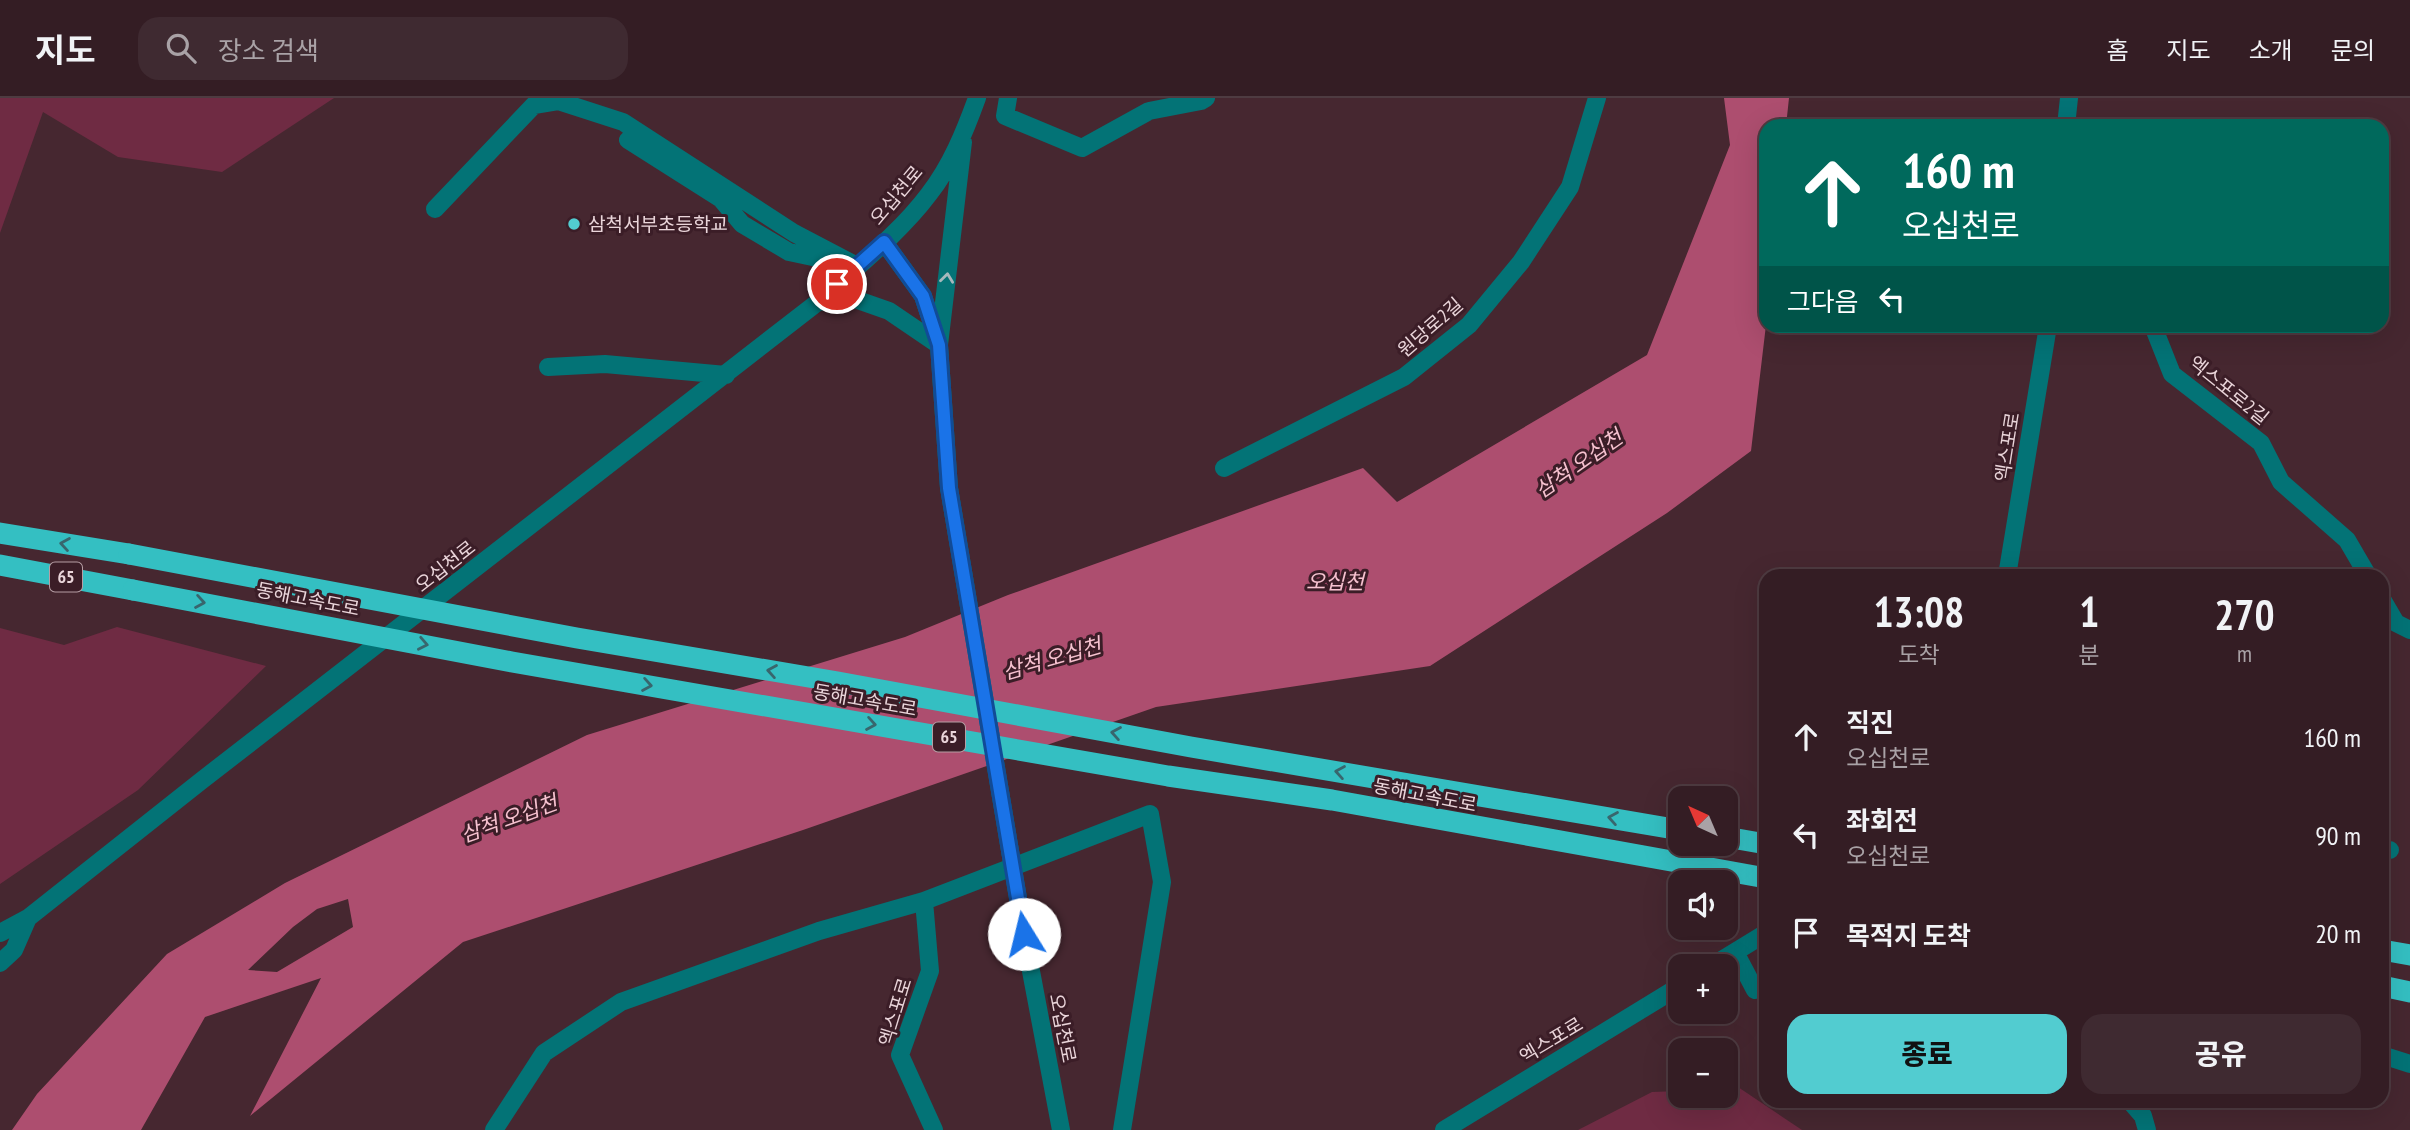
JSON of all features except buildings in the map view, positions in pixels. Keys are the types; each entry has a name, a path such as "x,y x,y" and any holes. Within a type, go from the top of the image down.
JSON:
{"highway":[{"name":"동해고속도로","path":"0,533 129,554 551,633 1191,747 1668,828"},
{"name":"동해고속도로","path":"0,565 512,662 1168,776 1332,800 1759,877"},
{"path":"1738,839 1759,843"},
{"path":"2389,951 2410,955"},
{"path":"2389,988 2410,992"}],"street":[{"name":"오십천로","path":"0,933 28,918 818,302 884,242 930,193 965,132 977,98"},
{"path":"1007,98 1005,116 1082,148 1149,111 1206,98"},
{"name":"원당로2길","path":"1224,468 1404,377 1469,325 1521,262 1570,187 1597,98"},
{"path":"2067,119 2070,98"},
{"path":"435,209 534,105 558,101 623,121 794,233 857,266"},
{"path":"818,302 852,298 889,311 939,345 965,132"},
{"path":"628,140 721,200 742,224 789,252 857,266"},
{"name":"오십천로","path":"884,242 923,296 939,345 949,488 1024,934 1061,1130"},
{"name":"엑스포로","path":"2008,569 2047,333"},
{"name":"엑스포로2길","path":"2156,333 2172,374 2261,443 2281,482 2347,540 2364,569"},
{"path":"548,367 605,364 726,375"},
{"path":"2389,611 2396,623 2410,630"},
{"path":"494,1130 544,1053 621,1002 819,931 924,901 1150,814 1162,883 1122,1130"},
{"name":"엑스포로","path":"924,901 930,971 900,1055 934,1130"},
{"name":"오십천로","path":"0,963 14,950 28,918"},
{"path":"1732,954 1759,937"},
{"path":"1735,952 1755,990 1759,988"},
{"name":"엑스포로","path":"1444,1130 1668,993"},
{"path":"2389,1057 2410,1064"},
{"path":"2136,1108 2143,1116 2147,1130"}],"shaded area":[{"path":"0,98 334,98 222,172 118,157 43,112 0,233"},
{"path":"117,627 266,666 138,790 0,884 0,628 64,645"},
{"path":"1738,1087 1759,1101 1759,1108 1769,1108 1802,1130 1578,1130 1652,1092 1668,1091 1668,1108 1738,1108"}],"water":[{"name":"오십천","path":"1724,98 1789,98 1787,119 1759,119 1759,333 1765,333 1751,451 1667,513 1430,666 1156,707 803,830 463,942 250,1116 321,978 205,1017 141,1130 12,1130 37,1094 167,954 285,883 587,735 905,637 1008,595 1363,468 1397,502 1647,355 1730,145","holes":["348,899 353,927 277,972 248,970 293,927 317,909"]}],"place":[{"name":"삼척서부초등학교","path":"574,224"}],"route":[{"path":"837,284 884,242 923,296 939,345 949,488 1024,934"}],"water label":[{"name":"삼척 오십천","path":"1579,464"},
{"name":"삼척 오십천","path":"1052,659"},
{"name":"삼척 오십천","path":"509,819"}]}
